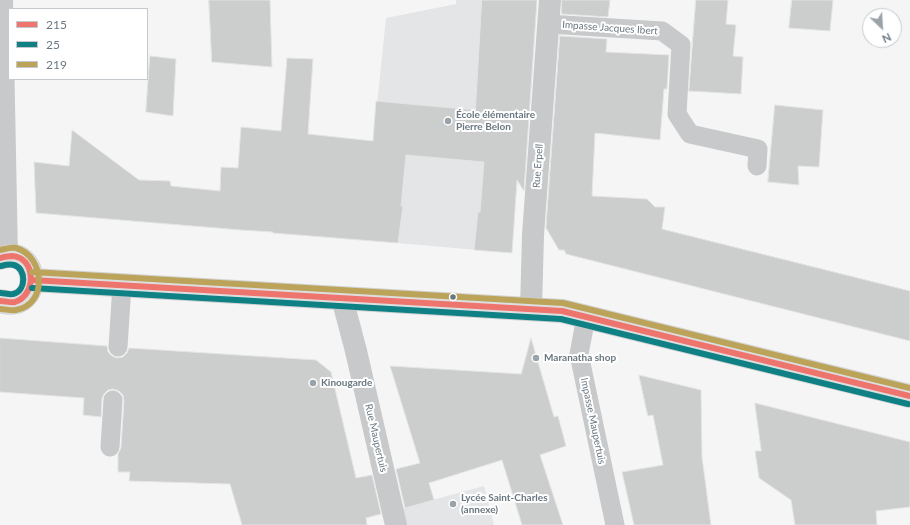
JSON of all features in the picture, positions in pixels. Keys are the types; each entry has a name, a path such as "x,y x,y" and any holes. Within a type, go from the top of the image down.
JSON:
{"main road":[{"path":"0,301 8,303 16,302 29,293 32,285 31,270 26,264 20,259 3,257"},
{"path":"32,280 562,311 910,396"}],"street":[{"path":"2,0 3,257"},
{"name":"Rue Erpell","path":"531,309 533,235 550,0"},
{"name":"Rue Maupertuis","path":"342,298 396,525"}],"lane":[{"name":"Impasse Jacques Ibert","path":"548,24 662,31 681,45 677,114 690,134 758,149 757,166"},
{"path":"118,347 122,286"},
{"name":"Impasse Maupertuis","path":"586,317 579,354 615,525"},
{"path":"110,447 113,400"}],"shaded area":[{"name":"École élémentaire Pierre Belon","path":"456,0 531,0 512,253 363,240 386,18 456,4"},
{"name":"Lycée Saint-Charles (annexe)","path":"484,486 494,525 407,525 403,508"}],"building":[{"path":"209,0 270,0 272,67 212,62"},
{"path":"482,0 537,0 524,191 517,180 512,253 474,250 478,212 480,212 484,162 406,155 401,206 403,206 398,243 36,213 34,162 69,166 72,130 139,180 170,181 171,186 220,191 221,167 238,168 241,127 281,131 287,58 313,59 308,134 373,141 376,101 475,110"},
{"path":"562,0 610,0 608,17 562,14"},
{"path":"696,0 728,0 726,24 736,25 733,56 743,57 741,94 689,91"},
{"path":"792,0 833,0 830,31 789,28"},
{"path":"560,36 607,39 606,52 669,55 667,89 664,89 660,140 595,133 592,196 647,199 655,207 665,207 662,229 910,291 910,341 566,254 564,250 559,250 546,228"},
{"path":"150,56 176,59 173,116 146,112"},
{"path":"775,105 823,110 819,167 798,166 799,185 768,182"},
{"path":"0,338 107,346 108,352 117,358 123,357 129,348 316,360 331,372 356,478 372,475 381,514 366,518 367,525 242,525 230,484 129,481 130,472 118,472 118,454 121,448 124,401 123,395 119,391 113,389 108,390 104,394 102,399 101,417 83,415 84,398 0,392"},
{"path":"531,338 554,417 558,416 566,446 540,455 563,525 522,525 502,460 429,483 434,500 405,508 396,469 420,463 390,366 521,374"},
{"path":"639,375 701,390 702,457 711,525 634,525 622,472 663,465 653,415 648,416"},
{"path":"755,403 910,442 910,507 876,511 877,525 795,525 791,500 759,478 755,451 761,451"}],"transit line":[{"name":"219","path":"0,250 16,248 26,253 33,260 39,280 38,290 34,299 26,306 16,310 0,309"},
{"name":"215","path":"0,258 12,256 20,258 26,263 31,277 30,285 22,298 15,302 0,301"},
{"name":"25","path":"1,266 14,265 18,267 23,275 23,284 18,292 12,294 1,293"},
{"name":"219","path":"32,272 563,303 910,388"},
{"name":"215","path":"32,280 562,311 910,396"},
{"name":"25","path":"32,288 561,319 908,404"}],"place":[{"name":"École élémentaire Pierre Belon","path":"448,121"},
{"name":"Maranatha shop","path":"536,358"},
{"name":"Kinougarde","path":"313,383"},
{"name":"Lycée Saint-Charles (annexe)","path":"453,504"}]}
